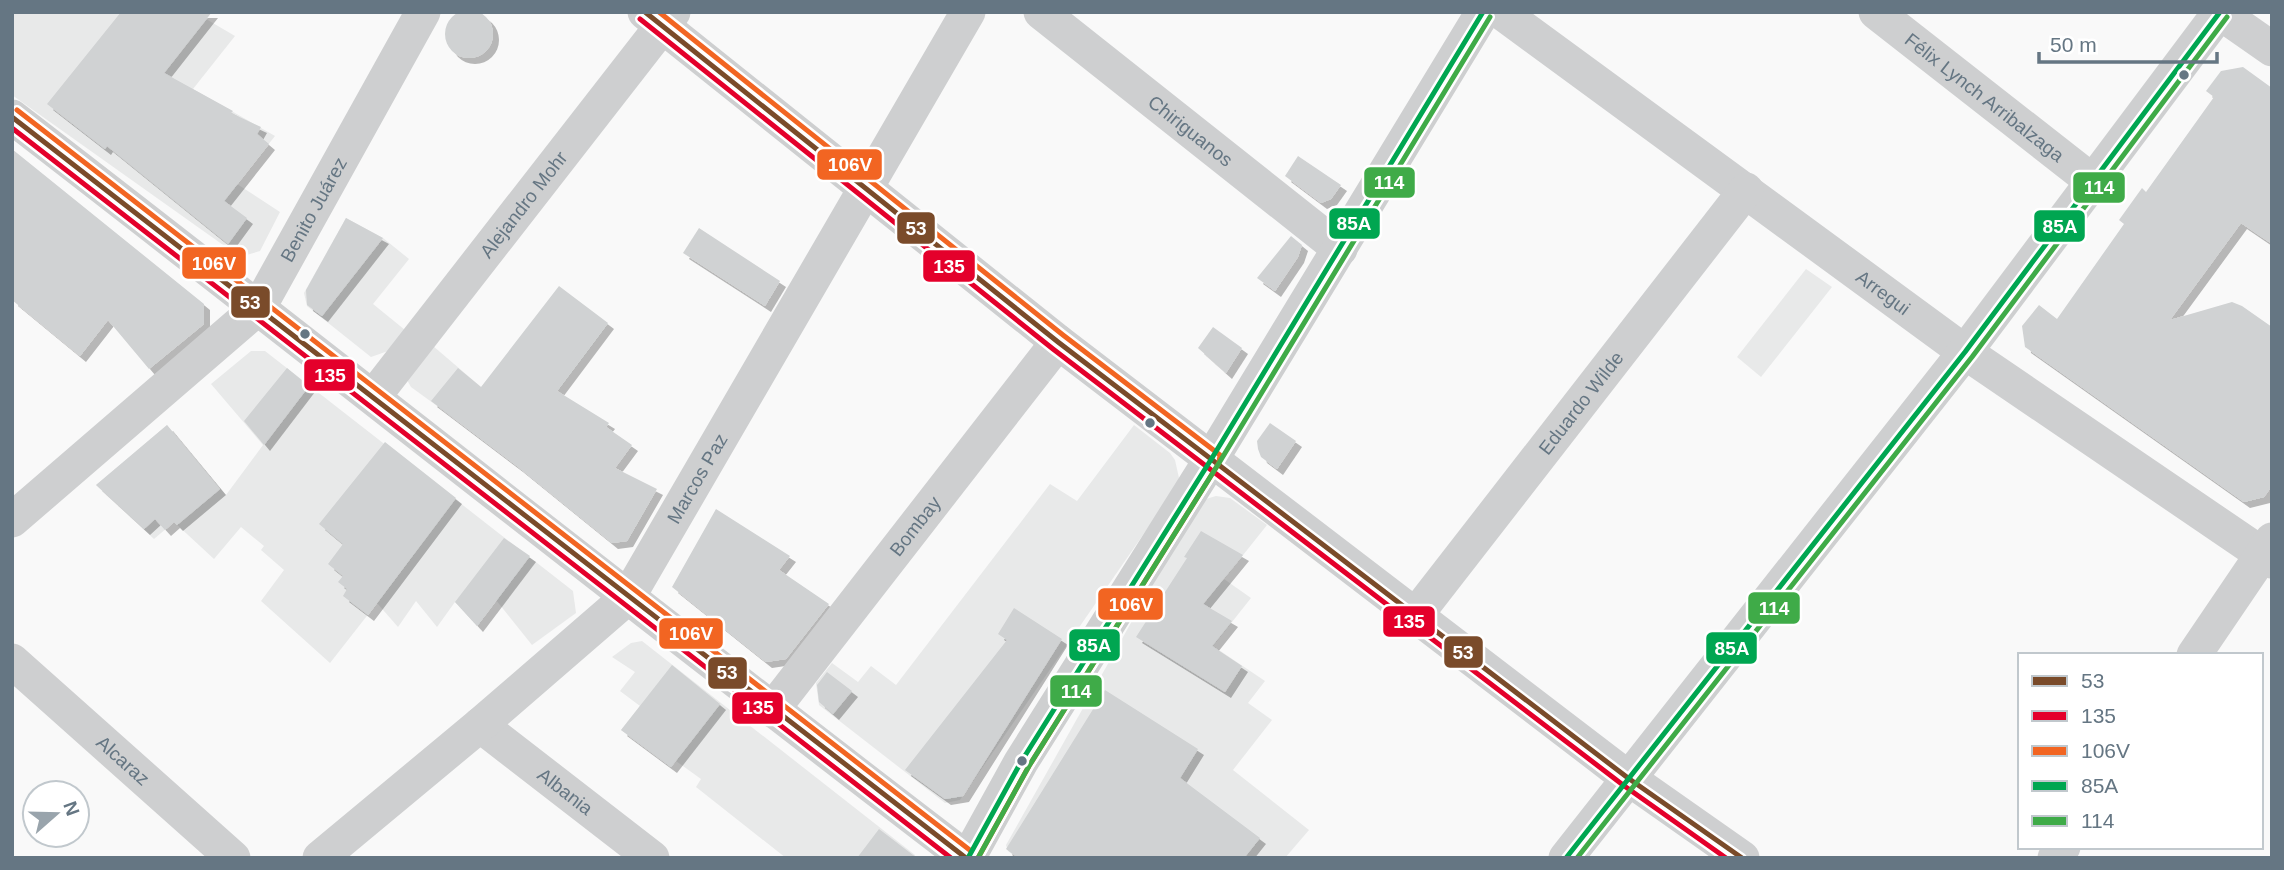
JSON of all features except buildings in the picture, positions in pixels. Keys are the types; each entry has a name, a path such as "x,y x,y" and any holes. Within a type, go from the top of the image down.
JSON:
{"street":[{"name":"Benito Juárez","path":"12,520 259,307 423,12"},
{"name":"Marcos Paz","path":"320,858 628,597 968,12"},
{"name":"Chiriguanos","path":"1041,12 1340,250"},
{"path":"12,117 374,396 772,710 967,858 1021,762 1212,458 1483,12"},
{"name":"Arregui","path":"1501,12 1965,352 2268,552"},
{"name":"Félix Lynch Arribalzaga","path":"1876,12 2092,181"},
{"path":"1566,858 1965,352 2220,12 2272,49"},
{"path":"660,17 865,188 1058,342 1628,778 1742,858"},
{"name":"Alejandro Mohr","path":"374,396 660,17"},
{"name":"Eduardo Wilde","path":"1415,616 1746,190"},
{"name":"Bombay","path":"772,710 1058,342"},
{"path":"2195,653 2268,552"},
{"name":"Alcaraz","path":"12,661 233,858"},
{"name":"Albania","path":"480,725 652,858"}],"shaded area":[{"path":"12,12 164,12 206,19 235,36 193,89 275,136 237,184 280,212 260,251 240,257 12,95"},
{"path":"346,218 383,238 409,259 373,304 405,330 388,351 371,357 307,306 304,293"},
{"path":"1806,269 1832,287 1761,377 1737,357"},
{"path":"433,346 481,387 455,419 411,387 407,380"},
{"path":"251,351 265,351 573,591 576,613 532,645 496,600 477,626 455,602 437,627 416,601 398,627 377,603 330,663 261,601 284,570 261,550 264,546 241,527 214,559 174,522 154,539 96,485 167,425 226,495 263,445 211,384"},
{"path":"1134,425 1175,460 1179,478 1176,487 960,800 945,803 819,705 816,683 832,663 858,682 871,666 896,685 1050,484 1077,501"},
{"path":"1216,496 1230,498 1267,525 1224,579 1251,598 1213,646 1265,681 1248,703 1272,720 1233,770 1309,830 1285,858 1017,858 1008,851 1006,845 1195,509 1206,499"},
{"path":"642,641 915,855 915,858 786,858 696,787 701,779 676,761 671,767 621,730 640,706 620,691 635,672 612,657 631,643"}],"transit line":[{"name":"53","path":"645,12 1058,342 1628,778 1742,858"},
{"name":"106V","path":"659,12 1063,335 1220,455 1219,463 1029,766 978,858"},
{"name":"85A","path":"968,858 1021,762 1212,458 1483,12"},
{"name":"85A","path":"1566,858 1965,352 2220,12"},
{"name":"114","path":"978,858 1029,766 1219,463 1490,17"},
{"name":"114","path":"1577,858 1972,357 2227,17"},
{"name":"135","path":"640,19 1053,349 1623,785 1726,858"},
{"name":"106V","path":"17,110 971,851"},
{"name":"53","path":"12,117 966,858"},
{"name":"135","path":"12,128 951,858"}]}
